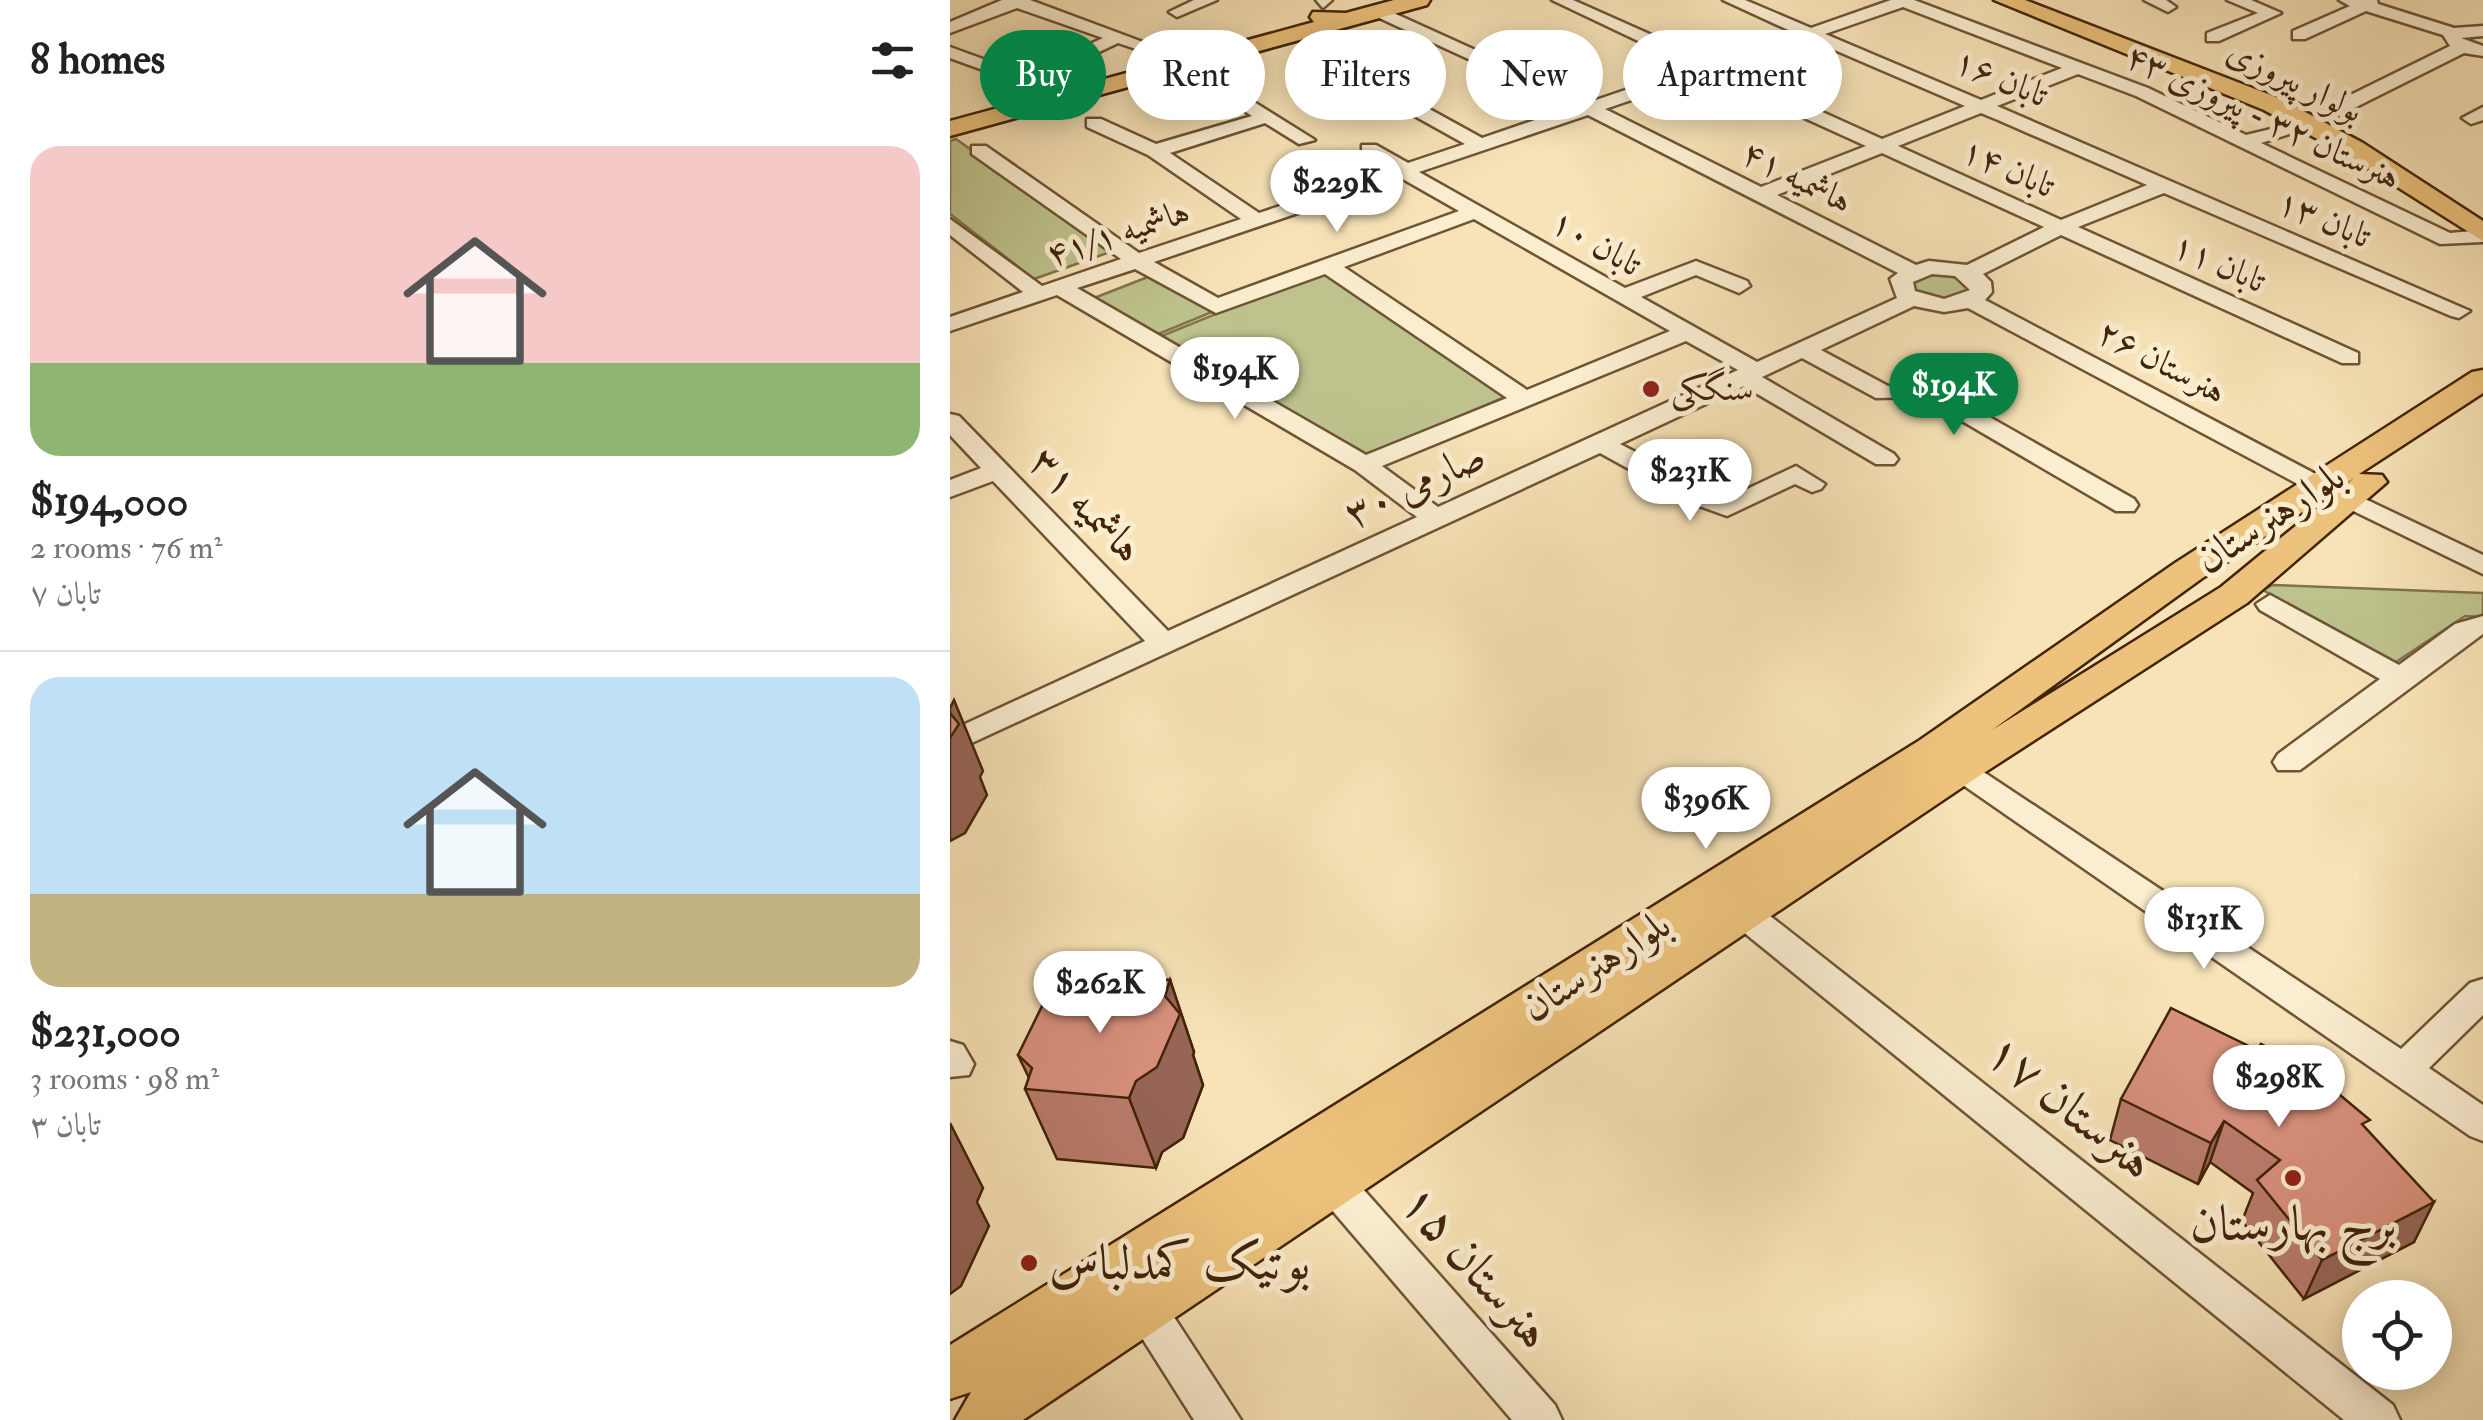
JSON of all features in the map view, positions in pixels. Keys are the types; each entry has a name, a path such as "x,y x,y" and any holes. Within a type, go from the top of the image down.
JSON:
{"main road":[{"path":"950,129 1417,0"},
{"name":"بولوار پیروزی","path":"2005,0 2234,86 2308,122 2393,170 2483,235"},
{"name":"بولوار پیروزی","path":"2047,0 2228,66 2331,112 2425,164 2483,205"},
{"path":"1241,30 1323,4 1346,20"},
{"path":"950,114 980,103"},
{"name":"بلوارهنرستان","path":"984,1420 1003,1400 1961,768 2252,599 2333,492 2483,380"},
{"name":"بلوارهنرستان","path":"950,1372 976,1362 1935,750 2188,571 2483,409"},
{"path":"2188,571 2252,599"}],"street":[{"path":"1178,12 1208,0"},
{"name":"تابان ۱۴","path":"1560,0 1626,30"},
{"name":"تابان ۱۶","path":"1731,0 1802,30"},
{"path":"2213,37 2272,13 2235,0"},
{"path":"2260,8 2281,0"},
{"path":"2347,0 2371,3 2483,51"},
{"path":"950,28 1016,1 1126,38"},
{"name":"هاشمیه ۴۱/۱","path":"1822,30 1901,1"},
{"name":"هنرستان ۳۲ - پیروزی ۴۳","path":"1901,1 2200,118 2241,144 2447,240 2483,235"},
{"path":"2299,34 2371,3"},
{"name":"هاشمیه ۴۱","path":"1382,12 1466,51"},
{"path":"2331,112 2458,40 2483,31"},
{"path":"1106,44 1120,36"},
{"name":"تابان ۱۶","path":"1842,47 1986,105 2164,186"},
{"path":"950,52 980,63"},
{"path":"1759,195 2077,68"},
{"path":"1265,115 1306,140"},
{"name":"هاشمیه ۴۱","path":"1603,115 1911,271"},
{"path":"1155,152 1268,117"},
{"path":"1436,120 1483,146"},
{"name":"هاشمیه ۴۱/۱","path":"950,324 1559,120"},
{"name":"تابان ۱۴","path":"1823,120 2061,227"},
{"path":"1094,123 1155,152 1258,221"},
{"path":"2241,144 2298,125"},
{"name":"تابان ۱۰","path":"1368,149 1688,332 1885,459"},
{"path":"979,150 1137,261 1216,306 1475,212"},
{"path":"1969,273 2061,227 2164,186"},
{"name":"تابان ۱۳","path":"2164,186 2459,311"},
{"path":"950,225 1049,291 1364,465 1437,519"},
{"name":"تابان ۱۱","path":"2061,227 2350,358"},
{"path":"1327,266 1524,399"},
{"path":"1940,266 1969,273 1982,287 1970,301 1942,306 1912,299 1900,284 1911,271 1940,266"},
{"path":"1622,296 1690,267 1700,267 1739,286"},
{"name":"صارمی ۳۰","path":"950,743 1912,299"},
{"name":"هنرستان ۲۶","path":"1970,301 2333,492 2483,566"},
{"path":"1364,465 1688,332"},
{"path":"1802,349 1884,393 1926,390 2125,504"},
{"name":"هاشمیه ۳۱","path":"950,420 1164,644"},
{"path":"1602,444 1700,498 1728,508 1796,474 1812,484"},
{"path":"950,489 998,470"},
{"path":"2252,599 2402,679"},
{"path":"2289,762 2465,630 2483,624"},
{"path":"1961,768 2483,1125"},
{"name":"هنرستان ۱۷","path":"1743,912 2378,1420"},
{"path":"2404,1070 2483,993"},
{"name":"هنرستان ۱۵","path":"1333,1183 1540,1420"},
{"path":"1144,1308 1219,1420"}],"green space":[{"path":"956,139 1113,251 1034,279 950,214 950,141"},
{"path":"1322,271 1505,397 1365,457 1159,337"},
{"path":"1925,273 1961,276 1969,290 1941,300 1915,292 1912,281"},
{"path":"1153,275 1212,312 1156,335 1094,298"},
{"path":"2273,585 2483,593 2483,617 2465,616 2393,664 2263,590"}],"building":[{"path":"950,713 959,724 950,738"},
{"path":"1075,974 1170,980 1165,996 1180,1014 1157,1067 1136,1081 1129,1098 1025,1089 1032,1068 1018,1055 1044,1002 1069,989"},
{"path":"2171,1008 2257,1050 2261,1044 2316,1075 2370,1120 2362,1124 2434,1202 2322,1260 2257,1180 2280,1160 2224,1121 2211,1143 2121,1099"}],"place":[{"name":"سنگکی","path":"1651,389"},
{"name":"برج بهارستان","path":"2293,1178"},
{"name":"بوتیک کمدلباس","path":"1029,1263"}]}
